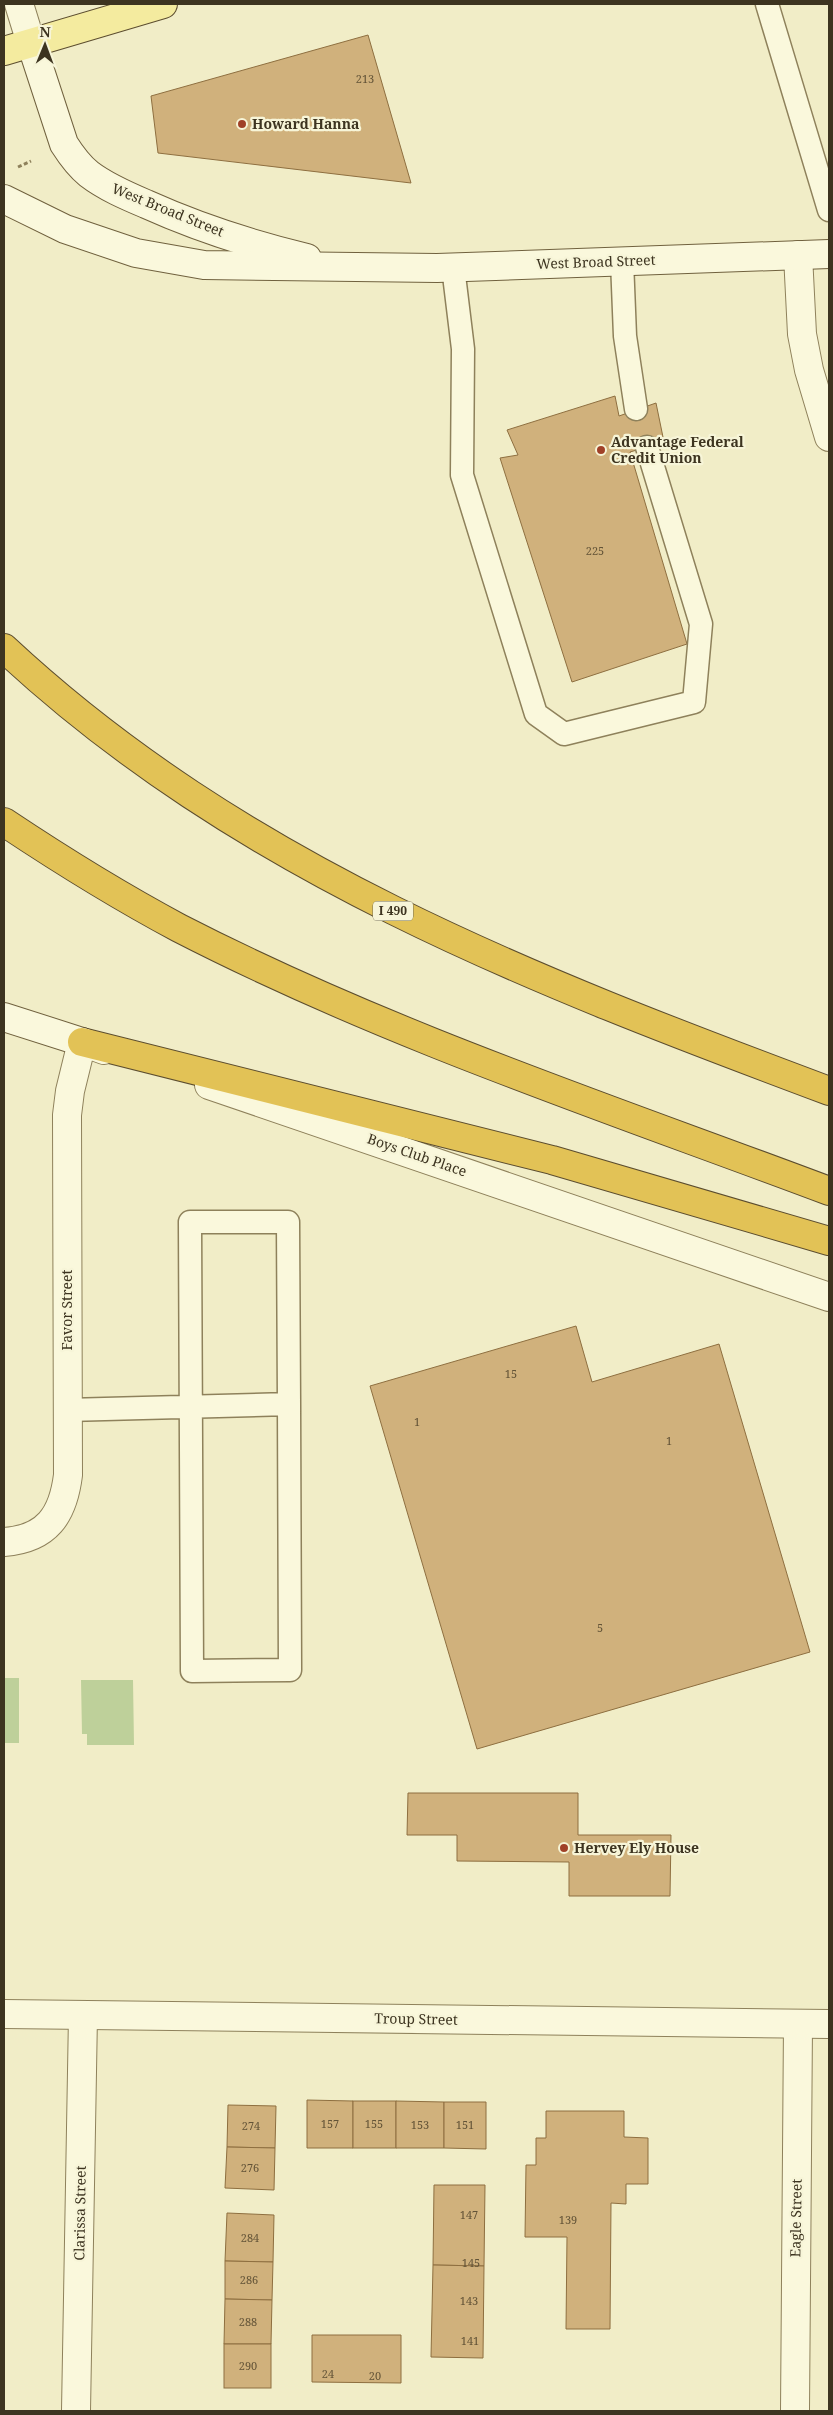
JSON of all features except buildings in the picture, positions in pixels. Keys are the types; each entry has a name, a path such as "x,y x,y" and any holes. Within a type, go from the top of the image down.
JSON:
{"highway":[{"name":"I 490","path":"4,648 77,712 131,753 240,826 309,867 434,931 557,986 829,1090"},
{"path":"4,822 99,883 170,923 308,990 441,1045 829,1191"},
{"path":"82,1042 552,1160 829,1241"}],"main road":[{"path":"4,51 163,4"}],"street":[{"name":"West Broad Street","path":"19,4 64,144 73,158 88,173 104,184 160,210 233,236 302,257 362,268"},
{"name":"West Broad Street","path":"4,199 65,229 136,253 204,265 362,268 453,267 829,254"},
{"path":"798,255 802,334 809,370 829,437"},
{"name":"Boys Club Place","path":"4,1017 718,1257 829,1297"},
{"name":"Favor Street","path":"4,1542 41,1531 55,1517 65,1498 68,1475 67,1115 70,1091 82,1042"},
{"name":"Troup Street","path":"4,2014 829,2024"},
{"name":"Clarissa Street","path":"76,2411 83,2015"},
{"name":"Eagle Street","path":"795,2411 798,2024"}],"lane":[{"path":"767,4 829,210"},
{"path":"622,261 625,336 636,409"},
{"path":"453,267 463,349 462,474 536,714 564,734 694,702 701,624 647,447"},
{"path":"190,1222 288,1222 289,1404 290,1670 192,1671 190,1222"},
{"path":"67,1410 289,1404"}],"green space":[{"path":"4,1678 19,1678 19,1743 4,1743"},
{"path":"81,1680 133,1680 134,1745 87,1745 87,1734 82,1734"}],"place":[{"name":"Howard Hanna","path":"242,124"},
{"name":"Advantage Federal Credit Union","path":"601,450"},
{"name":"Hervey Ely House","path":"564,1848"}]}
